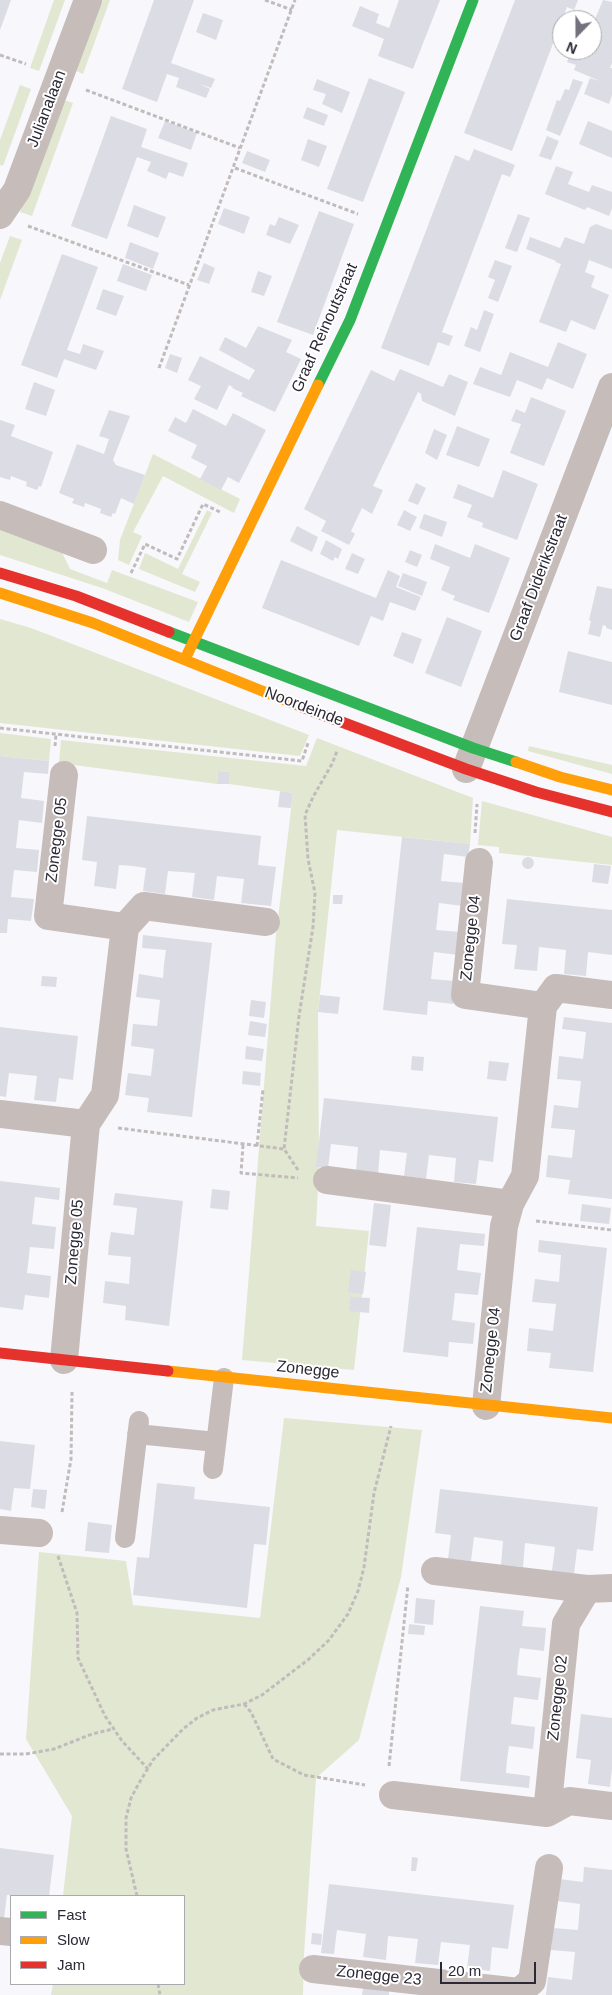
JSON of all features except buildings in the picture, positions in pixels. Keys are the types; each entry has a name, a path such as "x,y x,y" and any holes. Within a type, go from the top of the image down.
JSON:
{"street":[{"name":"Julianalaan","path":"12,220 17,190 88,0"},
{"name":"Graaf Reinoutstraat","path":"185,659 350,320 473,0"},
{"name":"Graaf Diderikstraat","path":"473,764 612,387"},
{"path":"0,515 92,550"},
{"name":"Noordeinde","path":"0,573 76,596 193,641 536,792 612,812"},
{"name":"Noordeinde","path":"0,593 93,623 346,724 473,764 560,777 612,790"},
{"name":"Zonegge 05","path":"64,775 48,916 125,928 105,1095 86,1124 68,1361"},
{"name":"Zonegge 04","path":"479,862 465,996 543,1006 525,1176 508,1211 504,1226 486,1406"},
{"path":"125,928 144,906 266,922"},
{"path":"543,1006 556,988 612,995"},
{"path":"0,1114 86,1124"},
{"path":"327,1180 508,1211"},
{"name":"Zonegge","path":"0,1353 612,1418"},
{"path":"0,1530 49,1540"},
{"name":"Zonegge 02","path":"435,1571 600,1588"},
{"name":"Zonegge 02","path":"547,1813 566,1624 600,1588"},
{"path":"389,1793 547,1813 569,1801 612,1806"},
{"name":"Zonegge 23","path":"312,1969 445,1989 519,1992 532,1982 549,1868"}],"lane":[{"path":"213,1469 224,1378"},
{"path":"125,1538 138,1428 216,1442"}],"path":[{"path":"265,0 292,10"},
{"path":"159,368 295,0"},
{"path":"0,55 26,64"},
{"path":"58,79 240,148"},
{"path":"234,168 387,224"},
{"path":"12,220 189,285"},
{"path":"131,573 145,544 177,559 203,504 250,526"},
{"path":"0,728 302,762 319,714"},
{"path":"243,1145 241,1172 304,1179 284,1149 299,1016 313,926 315,894 308,851 305,815 332,764 346,724"},
{"path":"473,764 474,844 479,862"},
{"path":"257,1146 263,1090"},
{"path":"86,1124 284,1149"},
{"path":"508,1211 612,1230"},
{"path":"62,1513 70,1459 73,1421 68,1361"},
{"path":"137,1895 126,1849 126,1818 131,1798 148,1769 167,1744 197,1718 213,1710 244,1704 262,1695 309,1659 329,1640 348,1614 358,1591 364,1568 374,1493 390,1433 395,1396"},
{"path":"49,1540 58,1556 77,1613 78,1658 105,1716 148,1769"},
{"path":"244,1704 251,1712 274,1759 304,1775 378,1787 389,1793 409,1580"},
{"path":"0,1754 26,1754 54,1749 92,1734 114,1729"}],"green space":[{"path":"54,0 65,0 39,71 30,68"},
{"path":"97,0 110,0 83,74 72,69"},
{"path":"20,85 31,89 3,166 0,165 0,140"},
{"path":"61,99 73,103 32,216 20,212"},
{"path":"10,236 22,240 0,300 0,263"},
{"path":"153,454 240,499 234,513 163,476 133,532 142,536 129,565 118,560 120,540"},
{"path":"207,510 212,513 182,574 200,582 195,592 139,569 145,553 178,569"},
{"path":"0,523 58,544 70,569 107,583 112,570 198,602 189,622 102,588 0,555"},
{"path":"0,619 31,628 309,735 300,756 0,723"},
{"path":"0,733 51,739 49,761 0,756"},
{"path":"317,738 473,798 470,844 337,830 318,1012 319,1169 316,1226 369,1231 354,1370 242,1360 276,935 293,793 229,784 230,772 218,771 217,784 59,763 61,740 306,766"},
{"path":"529,746 612,765 612,774 528,751"},
{"path":"482,801 612,837 612,865 499,853 499,847 478,845"},
{"path":"284,1418 422,1430 401,1577 359,1740 316,1778 303,1995 51,1995 53,1985 185,1985 185,1895 63,1895 72,1816 26,1739 39,1552 126,1561 133,1605 260,1618"}],"traffic: fast":[{"path":"318,385 350,320 473,0"},
{"path":"169,632 473,748 516,762"}],"traffic: slow":[{"path":"185,659 318,385"},
{"path":"0,593 93,623 302,707"},
{"path":"516,762 560,777 612,790"},
{"path":"168,1371 612,1418"}],"traffic: jam":[{"path":"0,573 76,596 169,632"},
{"path":"302,707 466,769 536,792 612,812"},
{"path":"0,1353 168,1371"}]}
